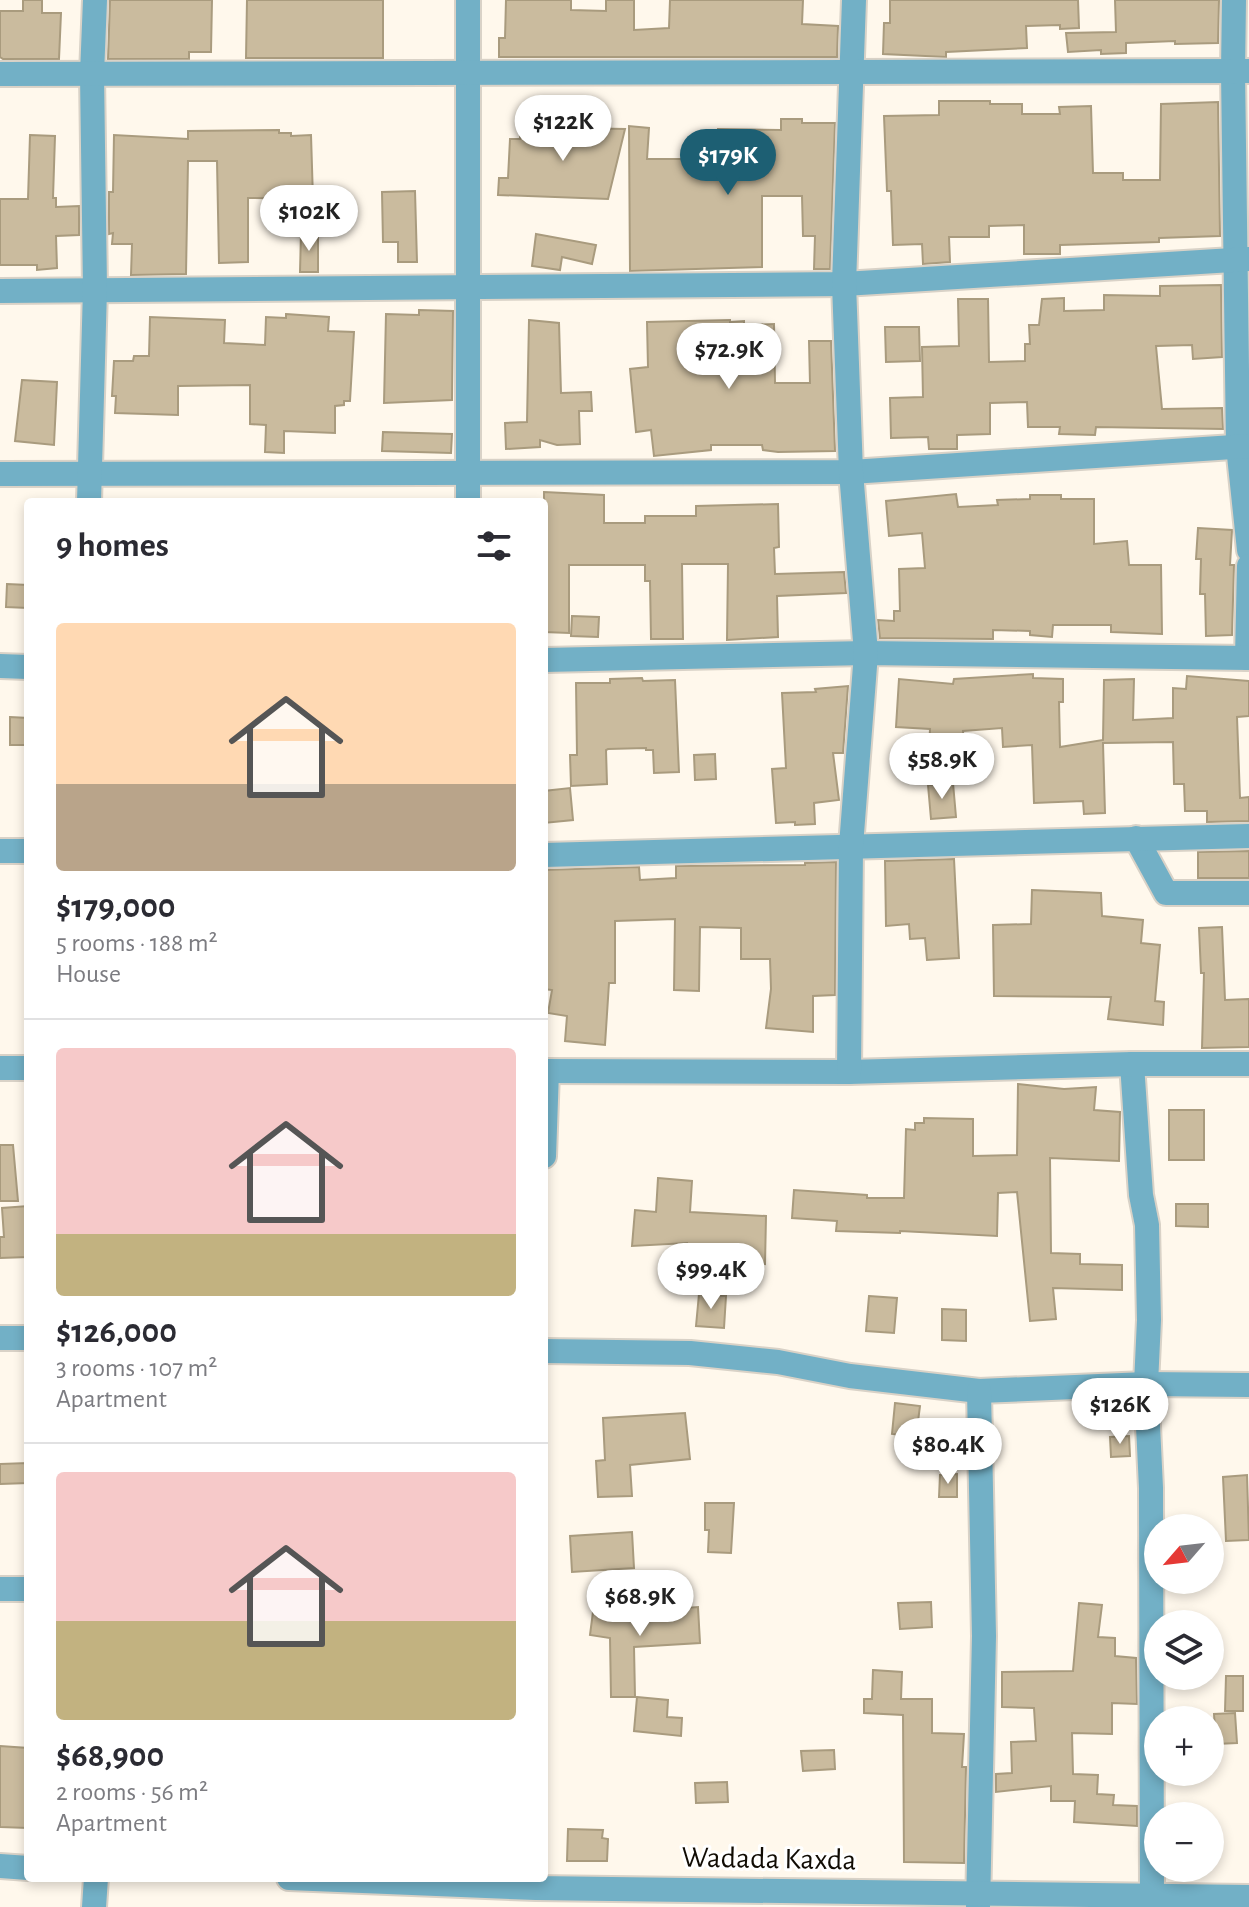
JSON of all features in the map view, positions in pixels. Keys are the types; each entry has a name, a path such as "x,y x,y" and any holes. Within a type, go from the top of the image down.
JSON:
{"street":[{"path":"89,498 95,289 92,74 95,0"},
{"path":"468,0 468,498"},
{"path":"849,1072 851,846 866,653 851,472 844,284 854,0"},
{"path":"1234,0 1241,71 1244,446 1249,550"},
{"path":"0,74 1241,71"},
{"path":"0,291 844,284 1242,259"},
{"path":"0,474 851,472 1244,446"},
{"path":"548,660 866,653 1248,658 1249,566"},
{"path":"0,666 24,667"},
{"path":"548,855 1249,836"},
{"path":"1136,838 1166,893 1249,893"},
{"path":"0,851 24,851"},
{"path":"1132,1064 1141,1195 1147,1225 1152,1896"},
{"path":"548,1071 849,1072 1249,1064"},
{"path":"0,1068 24,1068"},
{"path":"0,1338 24,1338"},
{"path":"548,1351 690,1353 778,1362 850,1376 979,1391 1146,1384 1249,1385"},
{"path":"978,1900 984,1636 979,1391"},
{"path":"0,1589 24,1589"},
{"path":"0,1866 24,1868"},
{"path":"94,1907 96,1882"},
{"name":"Wadada Kaxda","path":"365,1882 536,1891 978,1900 1152,1896 1177,1902 1249,1897"}],"building":[{"path":"23,0 42,0 42,13 61,13 59,59 0,57 0,11 23,11"},
{"path":"110,0 212,0 211,52 189,52 189,59 108,59"},
{"path":"247,0 383,0 383,58 246,58"},
{"path":"506,0 571,0 571,10 606,11 606,0 634,0 634,30 669,28 670,0 803,0 802,24 838,26 837,57 499,57 499,38 505,38"},
{"path":"890,0 1078,0 1079,28 1026,26 1027,48 946,52 946,57 883,54 884,23 890,23"},
{"path":"1115,0 1219,0 1218,43 1126,43 1126,53 1101,54 1101,50 1068,52 1066,33 1116,32"},
{"path":"939,101 1022,104 1022,114 1060,114 1059,107 1091,106 1093,173 1123,173 1123,180 1160,180 1161,104 1218,102 1220,236 1159,238 1159,242 1060,245 1060,254 1024,254 1024,225 989,226 989,237 949,237 950,262 923,264 922,244 893,245 884,116 939,115"},
{"path":"781,119 802,119 802,123 835,123 830,269 814,269 815,236 803,236 802,196 762,196 762,267 630,271 629,126 649,128 647,159 699,159 699,154 718,155 718,129 781,130"},
{"path":"520,127 625,129 608,199 498,195 499,178 508,178 510,139 520,139"},
{"path":"279,130 279,133 291,133 291,136 311,135 313,199 248,198 248,262 219,263 217,161 188,161 186,274 131,275 132,244 112,244 113,233 109,234 114,135 188,139 188,131"},
{"path":"30,135 55,136 53,198 56,198 56,207 79,206 79,235 56,236 57,268 37,270 37,265 0,265 0,199 28,199"},
{"path":"415,191 417,262 398,262 398,242 383,242 382,192"},
{"path":"301,233 318,234 318,272 300,272"},
{"path":"536,234 596,245 592,264 562,257 560,270 532,266"},
{"path":"1221,285 1222,357 1193,359 1192,345 1156,346 1162,409 1222,408 1223,429 1096,427 1095,435 1059,434 1060,427 1028,427 1027,402 990,403 990,434 957,435 957,449 929,449 928,437 891,438 890,398 923,397 922,347 959,346 958,299 988,299 989,362 1025,361 1025,344 1030,344 1029,325 1039,325 1042,299 1064,298 1064,311 1104,310 1104,295 1160,296 1160,286"},
{"path":"419,310 453,311 452,400 384,403 386,314 419,315"},
{"path":"286,314 329,317 328,331 354,332 350,401 335,406 335,433 284,431 284,453 265,452 266,425 250,424 250,385 178,386 178,415 115,413 116,396 112,396 114,361 133,361 134,356 149,356 150,317 225,320 224,343 265,345 266,317 286,318"},
{"path":"529,320 559,323 561,393 591,392 592,411 579,411 580,444 557,445 540,440 540,447 506,449 505,423 527,422"},
{"path":"744,321 744,325 774,324 775,383 810,383 809,341 831,341 835,451 778,452 763,450 762,445 711,445 711,450 654,456 651,430 636,432 630,369 648,367 647,322"},
{"path":"885,327 919,327 920,361 886,362"},
{"path":"22,380 57,382 54,445 15,441"},
{"path":"383,432 452,434 451,453 382,451"},
{"path":"544,492 604,495 604,523 645,523 645,516 696,516 696,506 778,504 779,547 774,548 775,574 844,572 846,593 777,596 778,637 727,640 728,564 682,564 683,639 651,639 650,581 645,581 645,565 569,565 569,633 548,632 548,498 544,498"},
{"path":"956,494 958,507 998,505 997,500 1030,499 1030,495 1094,499 1094,544 1127,541 1129,565 1161,565 1162,634 1111,632 1111,625 1053,625 1052,637 1030,635 1030,631 993,630 993,639 880,638 878,620 894,621 894,611 900,611 899,569 925,568 922,533 889,536 886,501"},
{"path":"1198,528 1232,530 1232,635 1206,636 1205,594 1200,594 1201,559 1196,559"},
{"path":"7,584 24,585 24,608 6,607"},
{"path":"572,616 599,617 598,637 571,636"},
{"path":"1033,674 1033,678 1063,679 1063,702 1059,702 1060,747 1103,740 1104,680 1134,679 1133,720 1173,718 1173,688 1186,689 1187,676 1249,681 1249,716 1237,717 1240,798 1249,797 1249,821 1207,822 1207,811 1185,811 1184,784 1174,784 1173,742 1103,743 1105,813 1084,814 1083,801 1034,803 1032,745 1003,747 1002,728 963,731 964,746 929,749 930,729 896,727 899,679 953,684 954,679"},
{"path":"642,678 643,681 675,680 679,772 654,773 653,750 608,749 607,784 571,786 570,755 577,755 576,683 610,683 610,679"},
{"path":"848,686 843,753 833,753 839,800 814,803 815,824 776,823 772,769 786,768 782,693 816,692 815,689"},
{"path":"10,717 24,718 24,745 10,745"},
{"path":"715,754 716,779 695,780 694,755"},
{"path":"953,783 956,817 931,819 928,785"},
{"path":"570,788 573,820 548,823 548,791"},
{"path":"1249,851 1249,878 1198,878 1198,852"},
{"path":"954,859 959,958 927,960 925,938 910,939 909,924 886,926 885,861"},
{"path":"836,862 835,995 813,996 813,1032 766,1028 771,989 770,959 741,959 741,928 700,927 699,991 674,990 675,919 615,921 615,983 609,983 605,1045 565,1041 567,1016 548,1013 552,990 548,990 548,870 639,867 640,880 676,878 676,866"},
{"path":"1032,890 1101,893 1102,916 1143,920 1141,943 1160,945 1155,1001 1164,1002 1163,1025 1108,1019 1111,997 994,996 993,925 1031,924"},
{"path":"1222,927 1225,1000 1249,999 1249,1047 1202,1048 1204,973 1201,973 1199,928"},
{"path":"1018,1084 1064,1089 1096,1087 1094,1110 1120,1112 1119,1161 1050,1158 1051,1253 1080,1254 1080,1264 1122,1265 1122,1290 1053,1288 1056,1319 1030,1321 1017,1192 998,1193 997,1236 836,1231 837,1221 792,1218 794,1190 867,1195 867,1198 904,1198 906,1129 915,1130 915,1123 924,1123 924,1118 973,1119 973,1156 1017,1155"},
{"path":"1169,1110 1204,1110 1204,1160 1169,1160"},
{"path":"0,1145 13,1145 18,1201 0,1201"},
{"path":"658,1178 692,1181 690,1212 766,1216 765,1264 687,1251 687,1243 632,1246 635,1210 656,1212"},
{"path":"1176,1204 1208,1204 1208,1227 1176,1226"},
{"path":"24,1206 24,1257 0,1258 0,1237 4,1237 2,1208"},
{"path":"699,1294 726,1296 724,1328 696,1326"},
{"path":"869,1296 897,1298 894,1333 866,1331"},
{"path":"942,1309 966,1310 966,1341 942,1340"},
{"path":"895,1403 920,1406 916,1437 892,1434"},
{"path":"685,1413 690,1459 630,1465 632,1496 598,1497 596,1461 605,1460 603,1418"},
{"path":"1129,1436 1130,1456 1111,1457 1110,1437"},
{"path":"24,1463 24,1483 0,1484 0,1464"},
{"path":"957,1474 957,1497 939,1497 940,1475"},
{"path":"1247,1475 1249,1540 1226,1541 1223,1477"},
{"path":"705,1503 734,1503 731,1553 708,1552"},
{"path":"632,1532 634,1568 572,1572 570,1536"},
{"path":"931,1602 932,1627 900,1629 898,1603"},
{"path":"1079,1603 1102,1605 1098,1637 1115,1638 1115,1656 1136,1658 1137,1704 1112,1703 1112,1734 1072,1733 1073,1774 1098,1775 1097,1794 1114,1795 1113,1805 1137,1806 1137,1826 1074,1822 1075,1801 1051,1801 1051,1786 996,1792 996,1774 1012,1773 1011,1742 1036,1741 1034,1708 1002,1707 1002,1672 1073,1671"},
{"path":"594,1604 672,1616 672,1609 698,1607 700,1643 634,1647 635,1697 611,1697 610,1638 590,1635"},
{"path":"873,1670 902,1672 901,1699 932,1699 932,1733 964,1734 964,1863 904,1862 903,1715 864,1713 864,1699 872,1699"},
{"path":"1226,1676 1243,1676 1243,1711 1225,1711"},
{"path":"637,1697 668,1700 667,1717 682,1718 681,1736 634,1731"},
{"path":"1235,1713 1237,1743 1224,1744 1224,1714"},
{"path":"0,1746 24,1748 24,1828 0,1827"},
{"path":"834,1750 835,1769 803,1771 801,1751"},
{"path":"727,1782 728,1802 696,1803 695,1783"},
{"path":"568,1829 603,1830 602,1838 608,1839 607,1861 567,1861"}]}
